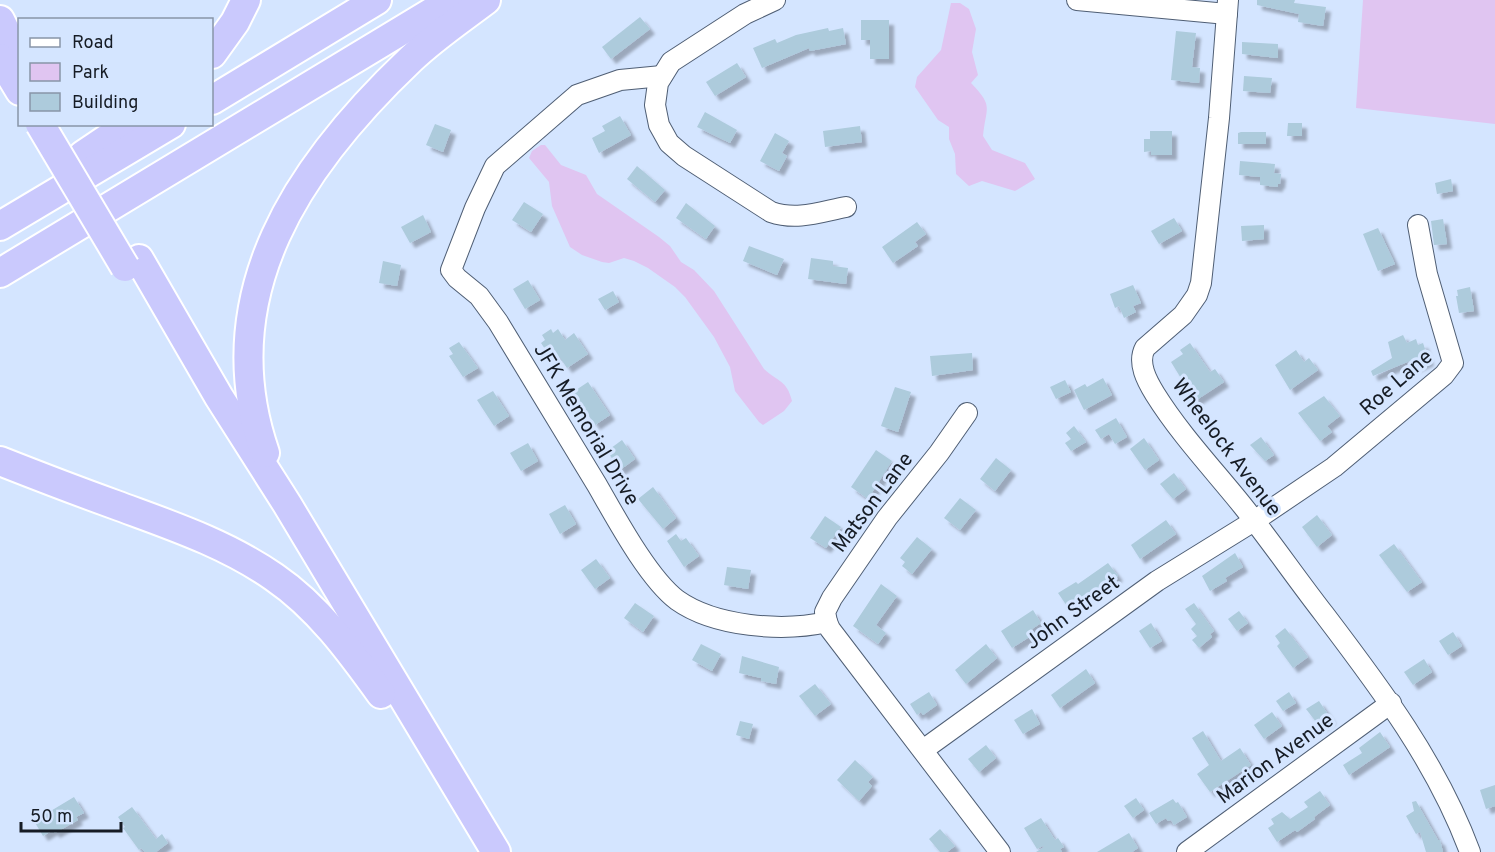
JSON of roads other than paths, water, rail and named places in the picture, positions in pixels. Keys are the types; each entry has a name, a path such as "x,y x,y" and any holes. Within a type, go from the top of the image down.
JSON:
{"highway":[{"path":"213,53 235,22 246,0"},
{"path":"213,99 377,0"},
{"path":"0,273 452,0"},
{"path":"287,504 268,463 259,436 248,364 250,321 258,278 264,260 292,204 327,150 341,133 373,96 412,57 486,0"},
{"path":"0,20 18,57"},
{"path":"0,58 18,88"},
{"path":"41,126 287,504 496,852"},
{"path":"59,126 132,263 326,595 381,694 478,852"},
{"path":"0,207 126,126"},
{"path":"0,226 168,126"},
{"path":"0,461 203,537 250,562 297,595 336,633 381,694"}],"street":[{"path":"775,0 712,34 671,62 658,83 655,105 659,124 669,143 684,156 771,212 786,217 798,217 846,207"},
{"path":"1077,0 1227,7"},
{"name":"Wheelock Avenue","path":"1227,7 1220,118 1201,284 1197,295 1183,315 1145,348 1143,369 1155,395 1254,521 1410,731 1441,786 1470,852"},
{"name":"JFK Memorial Drive","path":"662,76 620,80 577,94 495,166 475,208 451,270 457,279 479,296 498,322 623,530 652,573 673,596 689,607 728,621 786,627 827,622"},
{"name":"Roe Lane","path":"1254,521 1334,467 1444,375 1453,363 1427,274 1418,225"},
{"name":"Matson Lane","path":"827,622 825,612 832,598 887,518 967,413"},
{"name":"John Street","path":"923,750 1157,581 1254,521"},
{"path":"827,622 1000,852"},
{"name":"Marion Avenue","path":"1186,852 1391,703"}]}
